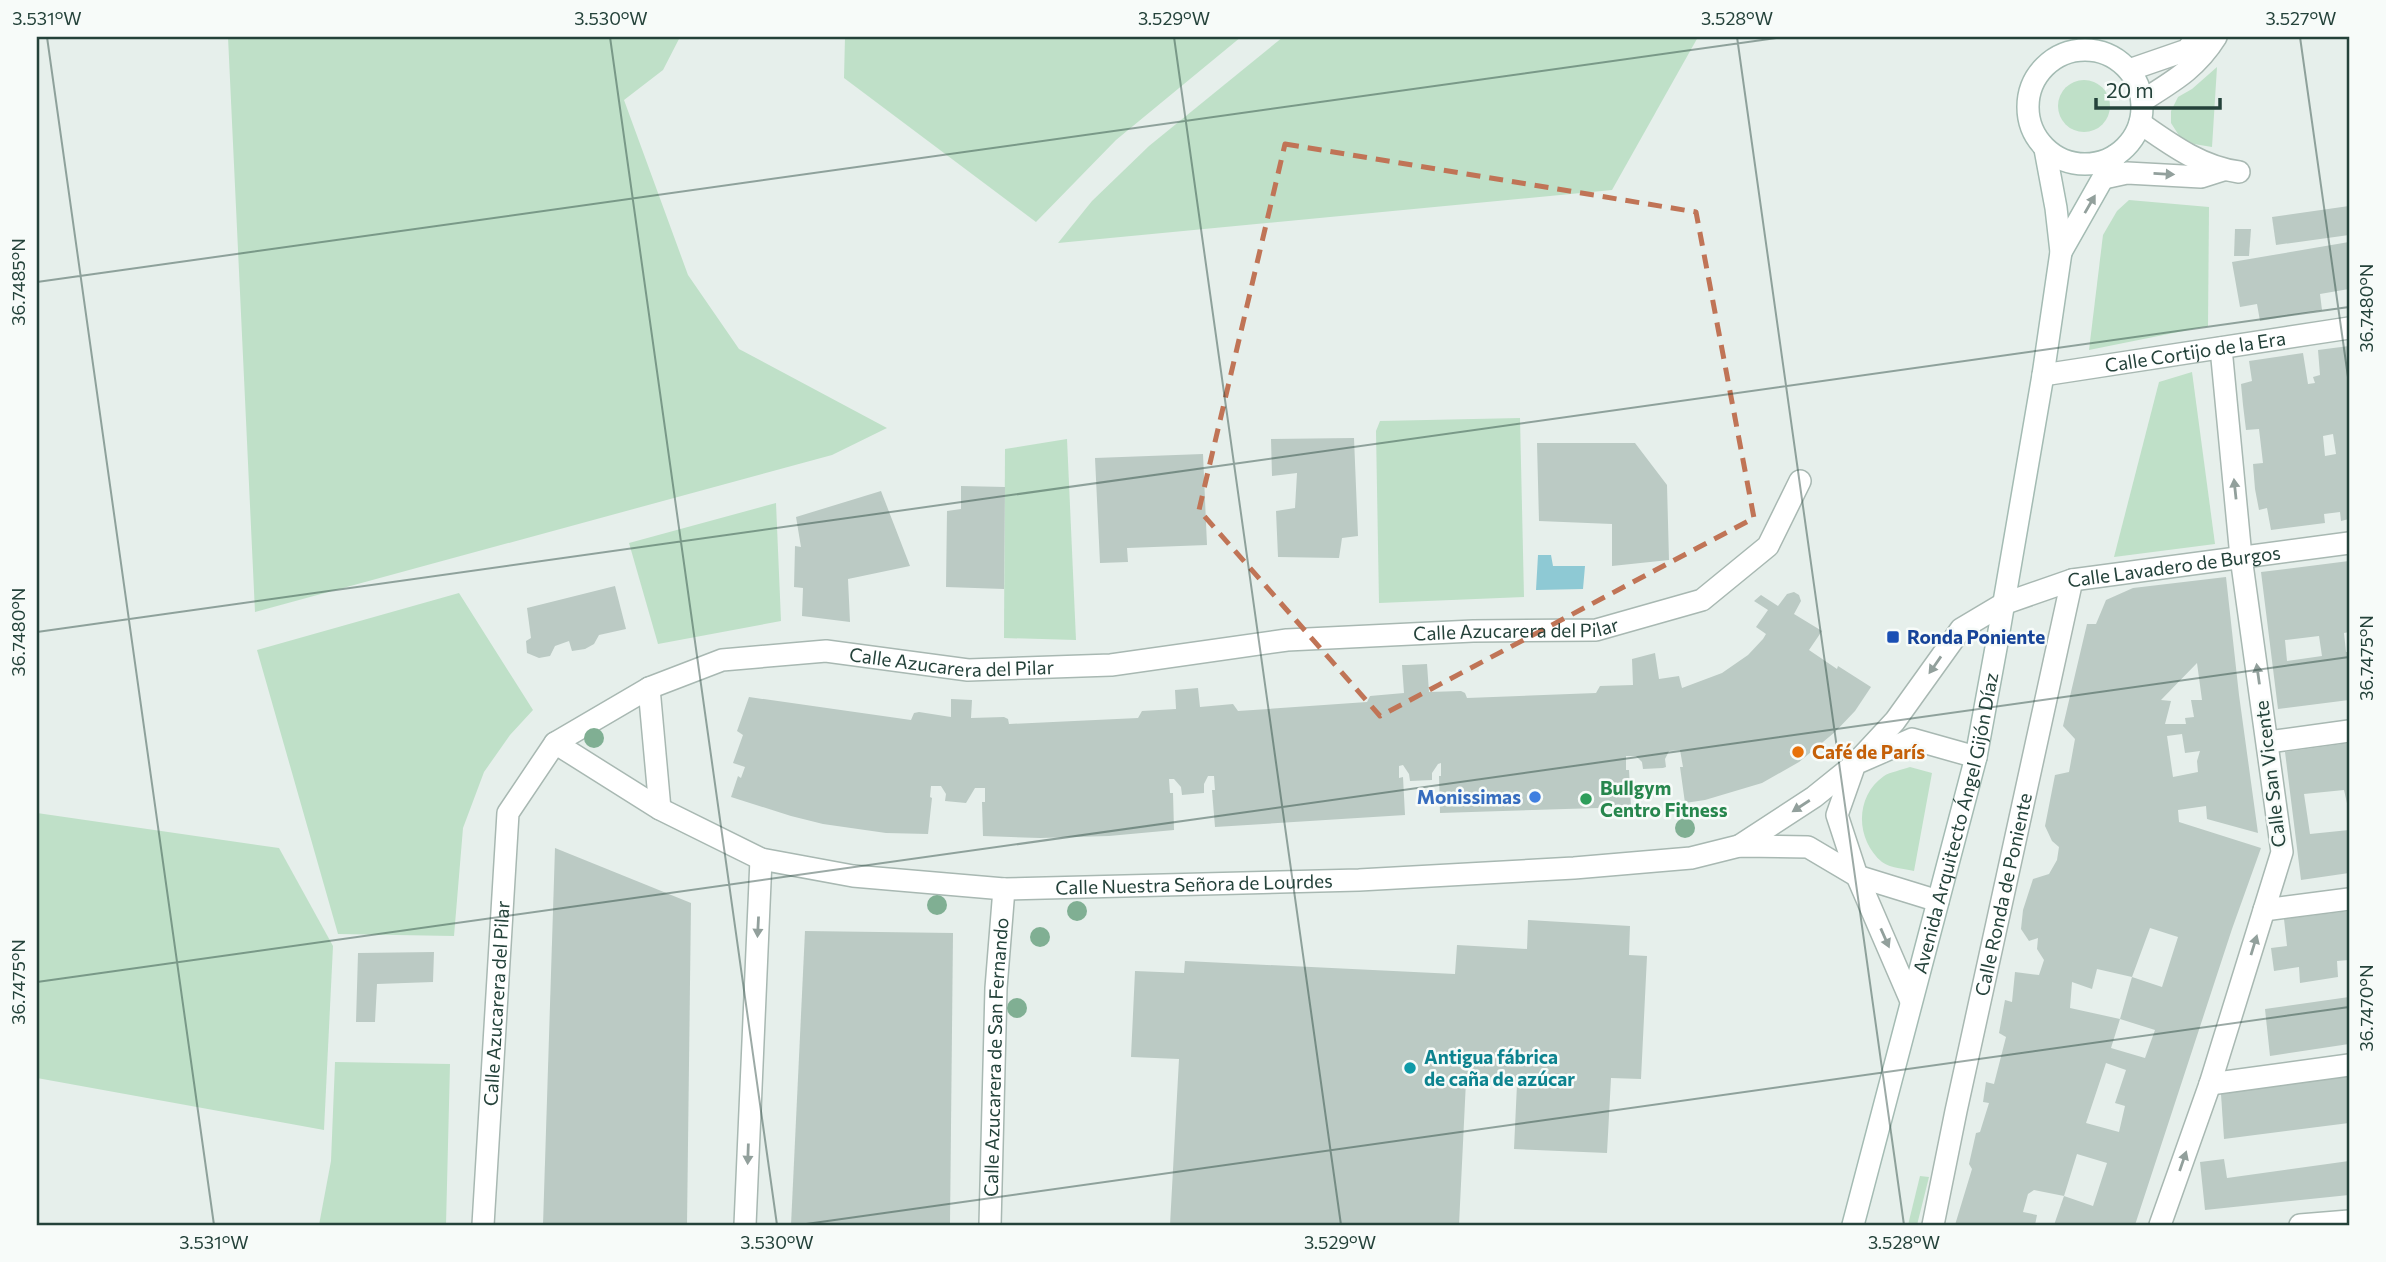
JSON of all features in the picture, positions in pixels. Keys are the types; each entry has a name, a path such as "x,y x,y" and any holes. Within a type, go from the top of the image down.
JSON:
{"street":[{"name":"Avenida Arquitecto Ángel Gijón Díaz","path":"1853,1225 1976,757 2043,375 2061,252 2045,149 2030,127 2027,102 2035,77 2068,37"},
{"path":"2104,178 2127,173 2201,177 2231,171 2199,160 2140,123 2142,101 2138,85 2125,66 2114,37"},
{"path":"2053,58 2076,50 2100,51 2125,66 2187,50 2197,37"},
{"path":"2142,101 2190,71 2216,37"},
{"name":"Avenida Arquitecto Ángel Gijón Díaz","path":"2061,252 2116,155 2131,141 2140,123"},
{"path":"2045,149 2067,162 2092,164 2116,155"},
{"name":"Calle Cortijo de la Era","path":"2043,375 2349,328"},
{"name":"Calle San Vicente","path":"2160,1225 2210,1084 2281,852 2241,557 2221,348"},
{"name":"Calle Azucarera del Pilar","path":"483,1225 508,813 555,743 649,688 722,660 826,651 968,670 1111,665 1287,640 1474,631 1596,630 1702,600 1768,546 1800,481"},
{"name":"Calle Lavadero de Burgos","path":"2003,604 2072,580 2349,543"},
{"name":"Calle Ronda de Poniente","path":"1935,1218 2072,580"},
{"name":"Calle Nuestra Señora de Lourdes","path":"1739,846 1814,797 1855,764 1895,721 1961,629 2003,604"},
{"path":"649,688 660,809"},
{"path":"2268,742 2349,731"},
{"path":"1911,1001 1857,876 1837,816 1855,764 1912,739 1976,757"},
{"name":"Calle Nuestra Señora de Lourdes","path":"555,743 660,809 761,859 853,876 1004,889 1359,880 1574,868 1691,858 1739,846 1808,847 1857,876 1938,901"},
{"path":"745,1225 761,859"},
{"name":"Calle Azucarera de San Fernando","path":"990,1225 996,988 1004,889"},
{"path":"2264,910 2349,899"},
{"path":"2210,1084 2349,1065"},
{"path":"2301,1225 2349,1221"}],"highlighted area":[{"path":"1285,144 1696,212 1754,518 1380,716 1199,510"}],"green space":[{"path":"228,37 680,37 663,70 624,100 688,275 739,349 887,428 832,455 255,612"},
{"path":"845,37 1241,37 1116,140 1036,222 844,78"},
{"path":"1283,37 1698,37 1612,190 1058,243 1092,201 1149,146"},
{"path":"2217,67 2212,147 2194,144 2180,137 2171,123 2171,111 2178,97 2192,89"},
{"path":"2084,80 2103,87 2110,106 2103,125 2084,132 2065,125 2058,106 2065,87"},
{"path":"2129,200 2209,207 2208,326 2089,350 2103,235 2117,211"},
{"path":"2192,372 2215,544 2114,557 2159,382"},
{"path":"1520,418 1524,597 1379,603 1376,431 1380,421"},
{"path":"1067,439 1076,640 1004,638 1005,449"},
{"path":"776,503 781,621 658,644 629,543"},
{"path":"459,593 533,710 510,735 484,772 463,828 454,936 338,934 257,650"},
{"path":"1910,767 1932,773 1914,871 1885,864 1873,853 1863,831 1862,819 1867,795 1874,785 1887,775"},
{"path":"37,813 279,848 333,946 324,1130 37,1078"},
{"path":"335,1062 450,1064 446,1225 319,1225 331,1161"},
{"path":"1920,1176 1929,1177 1917,1225 1908,1225"}],"water":[{"path":"1538,555 1551,555 1553,566 1585,566 1583,589 1536,590"}],"building":[{"path":"2349,206 2349,235 2276,245 2272,217"},
{"path":"2235,229 2251,229 2249,256 2234,256"},
{"path":"2349,242 2349,289 2320,294 2322,310 2260,321 2257,304 2240,307 2232,262"},
{"path":"2349,346 2349,519 2341,521 2340,512 2324,514 2325,523 2271,530 2267,508 2259,510 2255,489 2253,464 2263,463 2259,429 2246,430 2241,384 2252,381 2249,361 2303,353 2308,384 2315,383 2313,377 2320,375 2318,350","holes":["2333,434 2336,454 2325,456 2323,436"]},
{"path":"1354,438 1358,536 1342,538 1339,558 1278,557 1276,511 1295,508 1297,473 1272,476 1271,439"},
{"path":"1537,443 1635,443 1667,485 1669,560 1612,566 1612,524 1539,521"},
{"path":"1203,454 1207,545 1127,548 1128,562 1100,563 1095,458"},
{"path":"961,486 1005,487 1004,589 946,587 947,511 961,509"},
{"path":"881,491 910,566 848,579 850,622 802,616 803,588 794,587 795,546 801,547 796,517"},
{"path":"2349,561 2349,632 2344,633 2346,652 2349,652 2349,700 2278,709 2261,572","holes":["2319,636 2322,656 2287,661 2285,640"]},
{"path":"2226,577 2258,833 2207,819 2206,806 2178,810 2179,822 2261,848 2135,1225 2054,1225 2064,1196 2034,1190 2028,1194 2023,1212 2037,1215 2035,1225 1955,1225 1972,1169 1969,1164 1976,1133 1980,1132 1989,1103 1983,1102 1986,1082 1994,1084 2006,1037 1999,1033 2005,1000 2012,1002 2015,972 2039,975 2044,960 2037,949 2038,938 2029,941 2021,929 2023,910 2033,879 2049,874 2057,860 2059,847 2052,841 2045,826 2055,775 2069,772 2075,739 2063,726 2087,624 2096,624 2106,600 2133,588","holes":["2197,663 2202,700 2191,700 2194,717 2185,718 2186,724 2165,724 2171,701 2161,700","2182,734 2185,753 2200,751 2198,772 2173,777 2167,736","2150,928 2178,937 2162,987 2132,977","2097,969 2132,977 2120,1019 2070,1008 2072,982 2092,989","2120,1019 2155,1030 2145,1058 2111,1048","2106,1063 2126,1070 2115,1103 2125,1106 2119,1132 2086,1123","2077,1154 2107,1163 2093,1206 2064,1196"]},
{"path":"615,586 626,629 599,635 594,644 585,649 572,651 569,641 555,646 550,656 539,658 527,653 526,641 531,638 527,608"},
{"path":"1794,592 1799,595 1801,601 1794,614 1822,631 1809,650 1871,687 1855,711 1835,732 1799,762 1762,783 1705,800 1685,803 1680,750 1669,751 1665,759 1666,767 1663,768 1643,769 1642,762 1636,756 1626,756 1631,807 1440,813 1441,763 1432,773 1432,780 1410,781 1403,765 1399,766 1399,778 1403,777 1405,815 1215,827 1212,790 1215,790 1214,776 1208,776 1204,793 1182,795 1181,787 1174,779 1169,779 1170,793 1173,793 1174,830 1109,836 983,836 982,802 985,802 985,788 975,788 966,803 945,801 946,794 941,786 931,786 928,834 886,833 823,824 731,797 738,776 741,778 745,767 733,763 743,735 737,731 749,697 911,720 914,713 919,712 951,717 951,699 972,700 971,718 1004,717 1009,724 1138,718 1142,711 1176,709 1175,690 1198,688 1200,707 1233,704 1238,711 1367,702 1370,696 1404,693 1402,665 1427,664 1429,692 1461,691 1467,698 1596,693 1600,686 1633,685 1632,659 1655,653 1659,679 1679,676 1682,688 1722,673 1748,655 1763,639 1766,634 1756,627 1768,610 1754,601 1761,595 1778,606 1787,594"},
{"path":"2349,743 2349,812 2344,790 2304,794 2310,834 2349,830 2349,873 2301,880 2285,752"},
{"path":"555,848 691,903 687,1225 543,1225"},
{"path":"2349,911 2349,960 2337,961 2338,977 2300,983 2299,967 2274,971 2271,948 2287,946 2284,919"},
{"name":"Antigua fábrica de caña de azúcar","path":"1528,920 1630,926 1629,955 1647,956 1641,1079 1611,1078 1607,1153 1514,1149 1517,1084 1466,1081 1459,1225 1170,1225 1179,1059 1131,1057 1135,971 1184,973 1185,961 1455,974 1457,945 1527,949"},
{"path":"805,931 953,933 950,1225 791,1225"},
{"path":"434,952 433,982 377,984 375,1022 356,1022 358,953"},
{"path":"2349,997 2349,1044 2270,1056 2265,1009"},
{"path":"2349,1076 2349,1123 2224,1139 2221,1094"},
{"path":"2224,1159 2227,1178 2349,1161 2349,1195 2205,1210 2200,1162"}],"place":[{"name":"Ronda Poniente","path":"1893,637"},
{"name":"Café de París","path":"1798,752"},
{"name":"Monissimas","path":"1535,797"},
{"name":"Bullgym Centro Fitness","path":"1586,799"},
{"name":"Antigua fábrica de caña de azúcar","path":"1410,1068"}]}
